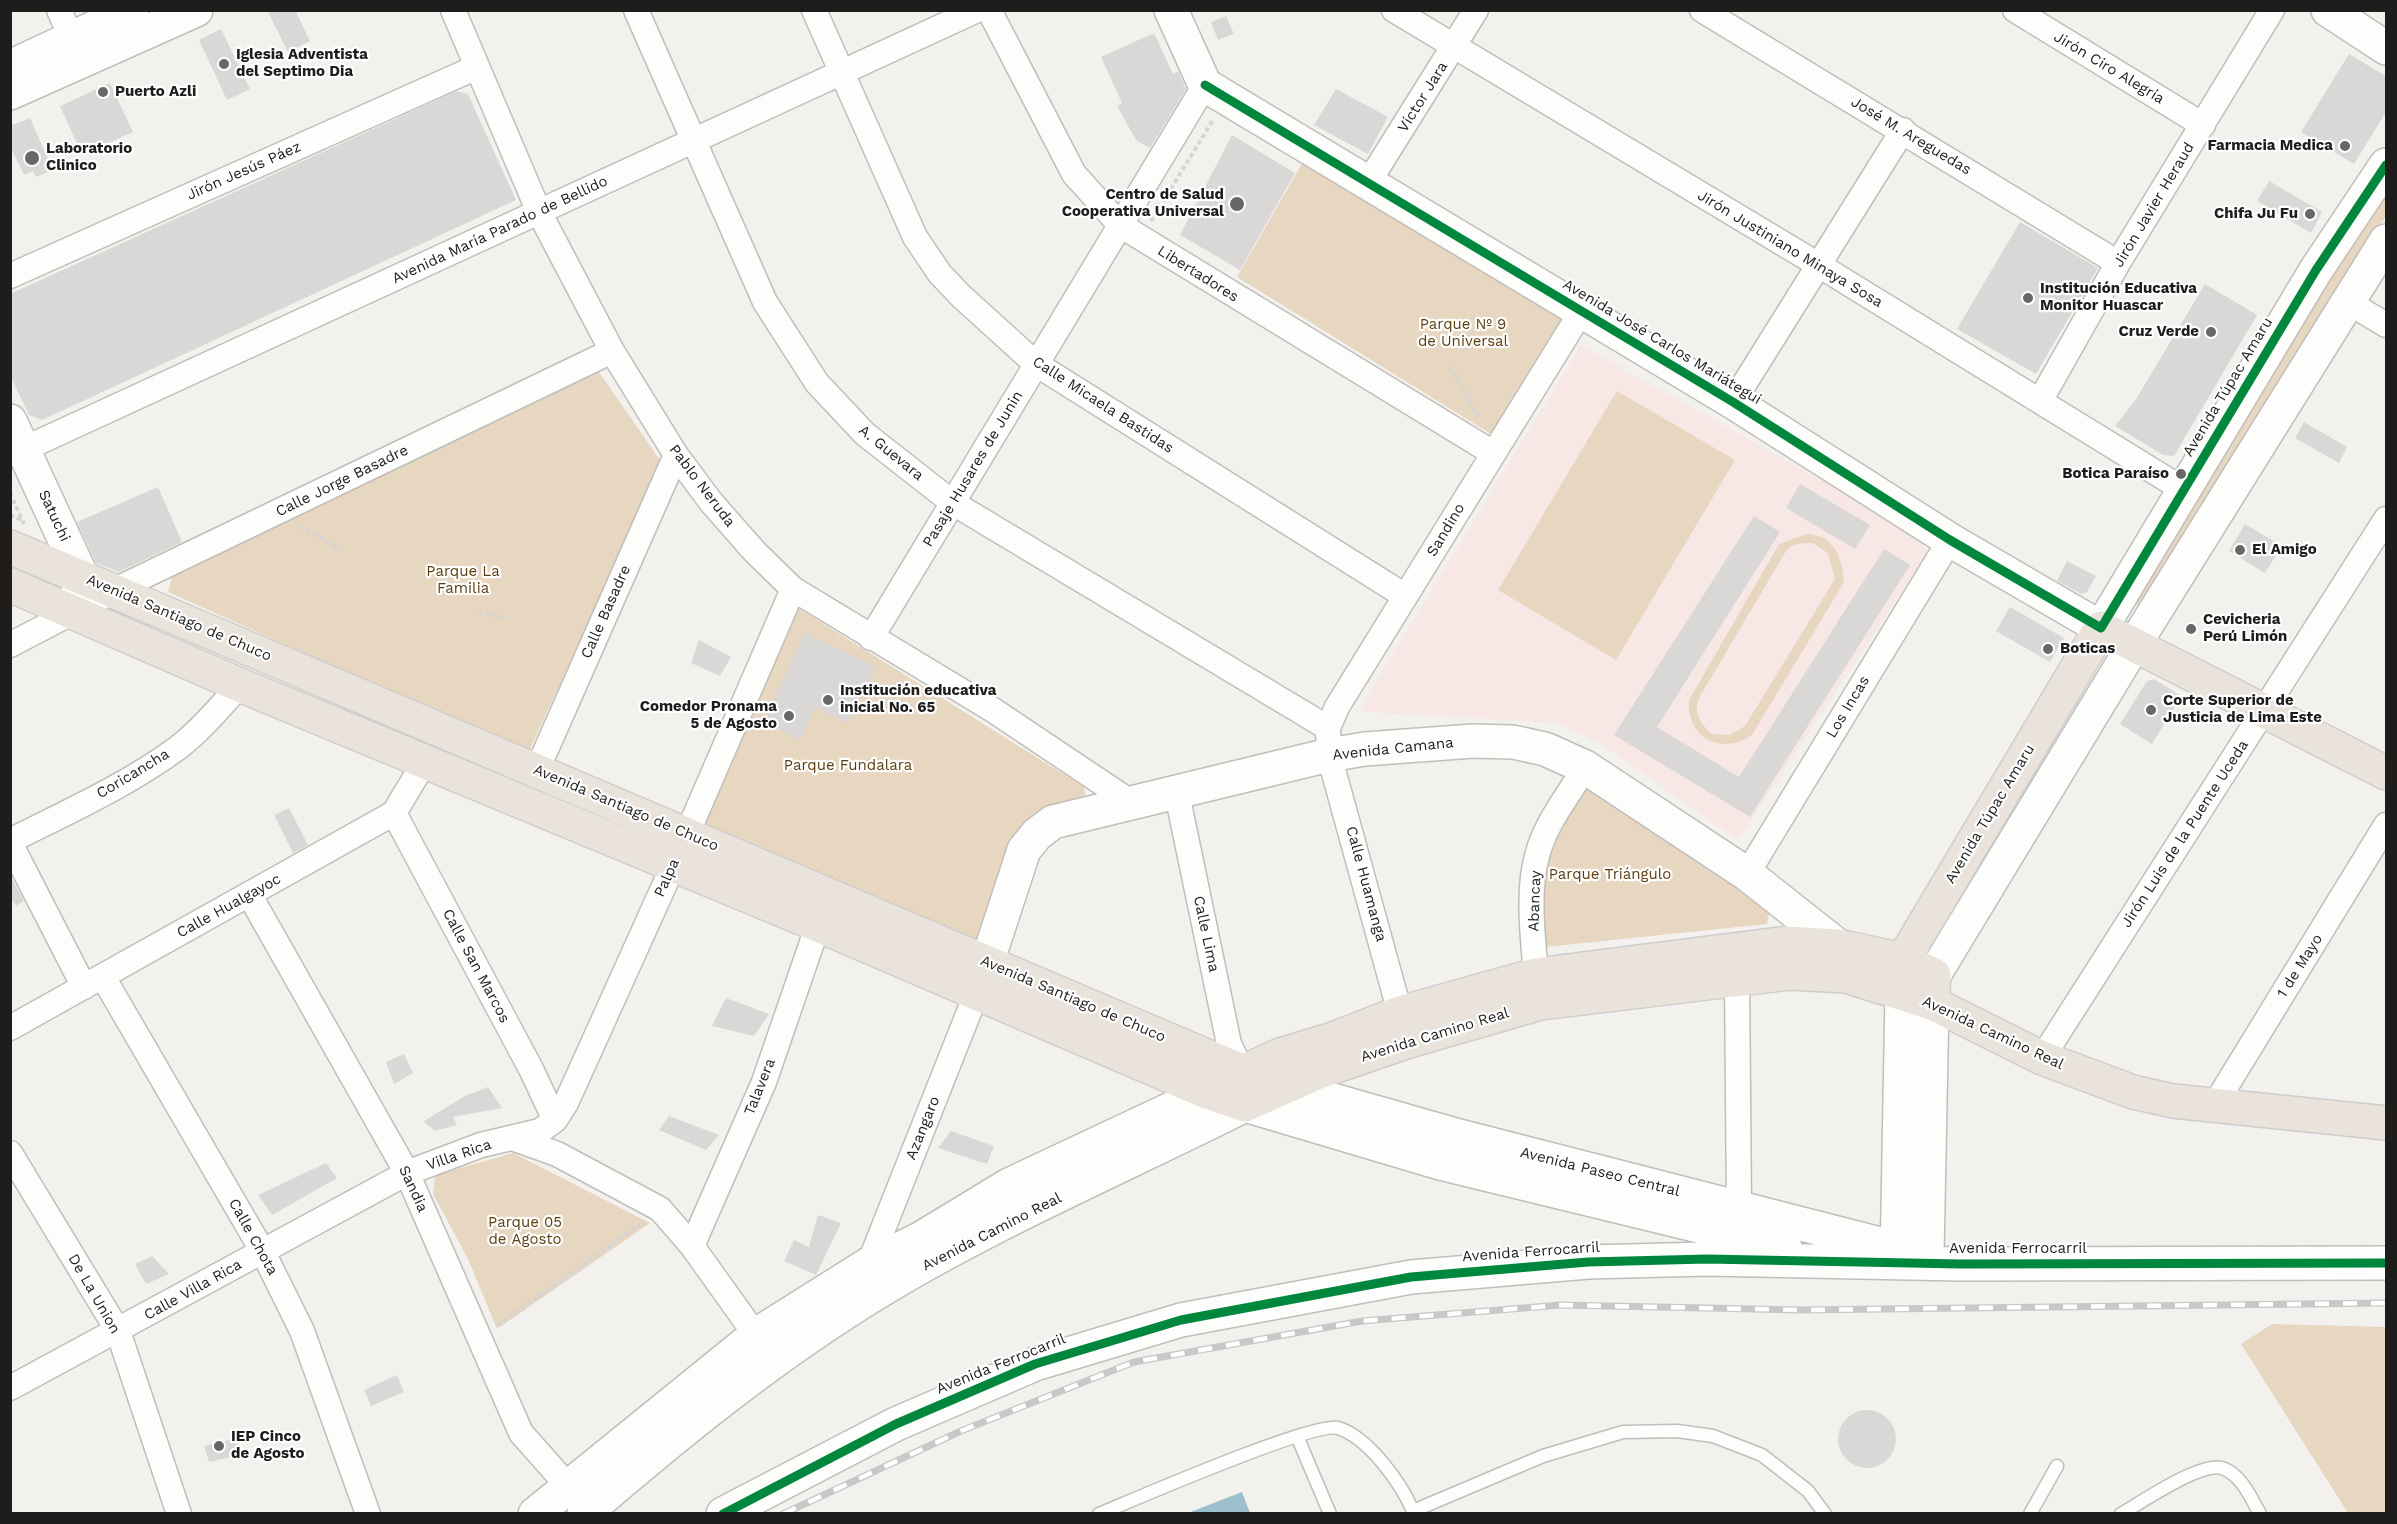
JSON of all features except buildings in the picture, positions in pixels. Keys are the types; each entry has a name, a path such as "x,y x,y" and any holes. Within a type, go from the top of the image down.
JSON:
{"main road":[{"name":"Avenida Santiago de Chuco","path":"10,546 686,834 983,977 1207,1092"},
{"name":"Avenida Santiago de Chuco","path":"10,585 240,685 818,925 983,977 1242,1071"},
{"name":"Avenida José Carlos Mariátegui","path":"2102,628 2386,773"},
{"name":"Avenida Túpac Amaru","path":"1923,990 1903,960 2102,628"},
{"name":"Avenida Camino Real","path":"1207,1092 1242,1071 1401,1013 1536,975 1777,944 1842,961 1923,990 2042,1058 2133,1092 2214,1106 2386,1123"},
{"name":"Avenida Camino Real","path":"1245,1106 1284,1086 1409,1041 1541,1003 1790,973 1842,961 1903,960"},
{"name":"Avenida Paseo Central","path":"1242,1071 1284,1086"},
{"name":"Avenida Paseo Central","path":"1207,1092 1245,1106"}],"street":[{"path":"10,67 66,25 132,10"},
{"path":"10,93 196,10"},
{"name":"Pablo Neruda","path":"453,10 539,212 612,351 676,455 711,502 754,552 793,589 993,710 1132,802"},
{"name":"A. Guevara","path":"636,10 765,302 817,383 865,434 953,502 1329,742"},
{"name":"Calle Micaela Bastidas","path":"814,10 915,237 939,274 1036,364 1405,596"},
{"name":"Avenida María Parado de Bellido","path":"17,435 539,212 977,10"},
{"name":"Libertadores","path":"989,10 1074,174 1120,225 1493,453"},
{"path":"1171,10 1205,85"},
{"name":"Jirón Justiniano Minaya Sosa","path":"1394,10 1817,264 2184,490"},
{"name":"Víctor Jara","path":"1368,183 1476,10"},
{"name":"Jirón Ciro Alegría","path":"2015,10 2203,125"},
{"name":"Jirón Javier Heraud","path":"2040,401 2118,263 2272,10"},
{"path":"2328,10 2386,48"},
{"name":"José M. Areguedas","path":"1708,12 2118,263"},
{"name":"Jirón Jesús Páez","path":"10,276 477,67"},
{"name":"Pasaje Husares de Junin","path":"871,638 1205,85"},
{"name":"Avenida José Carlos Mariátegui","path":"1205,85 1733,402 1950,540 2102,628"},
{"path":"1733,402 1817,264 1903,130"},
{"name":"Avenida Túpac Amaru","path":"2102,628 2316,270 2386,165"},
{"path":"1923,990 2134,645 2386,241"},
{"path":"2348,302 2386,326"},
{"name":"Sandino","path":"1329,742 1337,707 1581,312"},
{"name":"Calle Jorge Basadre","path":"10,645 115,590 612,351"},
{"name":"Satuchi","path":"17,435 82,577"},
{"name":"Calle Basadre","path":"537,770 676,455"},
{"name":"Jirón Luis de la Puente Uceda","path":"2042,1058 2386,519"},
{"name":"Los Incas","path":"1747,874 1950,540"},
{"path":"73,612 82,577"},
{"name":"Palpa","path":"555,1120 566,1103 674,864 793,589"},
{"name":"Coricancha","path":"10,842 133,777 178,747 202,727 240,685"},
{"name":"Avenida Camana","path":"983,977 1024,850 1037,834 1053,822 1132,802 1176,794 1329,742 1365,749 1473,741 1513,742 1545,749 1585,766 1747,874 1842,961"},
{"name":"Calle Huamanga","path":"1329,742 1401,1013"},
{"path":"394,813 425,761"},
{"name":"Abancay","path":"1536,975 1531,919 1537,856 1560,806 1585,766"},
{"name":"Calle Lima","path":"1176,794 1229,1044 1242,1071"},
{"name":"Calle Hualgayoc","path":"10,1028 394,813"},
{"name":"Calle San Marcos","path":"394,813 531,1069 555,1120"},
{"name":"1 de Mayo","path":"2214,1106 2386,825"},
{"name":"Calle Chota","path":"10,842 94,982 263,1252 302,1330 368,1514"},
{"name":"Sandia","path":"249,894 407,1173 489,1332 521,1433 576,1500"},
{"name":"Talavera","path":"692,1246 765,1082 818,925"},
{"name":"Azangaro","path":"870,1264 983,977"},
{"path":"1737,980 1739,1208"},
{"name":"Avenida Túpac Amaru","path":"1907,1255 1923,990"},
{"name":"Avenida Paseo Central","path":"1284,1086 1459,1136 1739,1208 1907,1255"},
{"name":"Avenida Camino Real","path":"535,1514 576,1500 870,1264 920,1239 1009,1185 1207,1092"},
{"name":"Avenida Camino Real","path":"765,1348 881,1290 987,1232 1245,1106"},
{"name":"Avenida Paseo Central","path":"1245,1106 1440,1163 1851,1262"},
{"path":"512,1138 540,1131 555,1120"},
{"path":"512,1138 557,1154 652,1216 692,1246 765,1348"},
{"name":"Villa Rica","path":"407,1173 481,1146 512,1138"},
{"name":"De La Union","path":"10,1154 118,1331 179,1514"},
{"name":"Calle Villa Rica","path":"10,1388 407,1173"},
{"name":"Avenida Ferrocarril","path":"723,1514 896,1424 1035,1364 1181,1320 1410,1277 1588,1262 1671,1260 1851,1262 1907,1255 1960,1264 2382,1261"}],"lane":[{"path":"1099,1514 1297,1436 1337,1428 1362,1441 1404,1492 1411,1513 1544,1456 1623,1432 1677,1431 1713,1436 1762,1455 1808,1491 1825,1514"},
{"path":"1297,1436 1330,1514"},
{"path":"2030,1514 2057,1466"},
{"path":"2121,1514 2201,1470 2221,1468 2241,1482 2260,1514"}],"path":[{"path":"1150,224 1215,116"},
{"path":"1450,368 1480,420"},
{"path":"10,493 23,520 10,515"},
{"path":"299,527 342,549"},
{"path":"478,612 506,618"},
{"path":"633,1217 652,1216"},
{"path":"489,1332 652,1216"},
{"path":"489,1332 494,1314"}],"shaded area":[{"path":"1581,345 1919,535 1927,554 1738,840 1598,742 1555,723 1365,712 1360,707"}],"green space":[{"name":"Parque Nº 9 de Universal","path":"1304,160 1568,313 1491,434 1237,277"},
{"path":"2386,180 2386,216 2144,610 2132,601"},
{"name":"Parque La Familia","path":"599,372 662,463 528,753 168,592 174,570"},
{"path":"1617,391 1735,460 1616,660 1498,590"},
{"path":"1807,534 1824,539 1830,543 1839,556 1844,582 1752,735 1729,744 1708,740 1693,724 1689,700 1779,544","holes":["1813,543 1828,553 1835,579 1745,726 1730,735 1712,734 1699,718 1697,708 1699,698 1786,551 1793,545"]},
{"name":"Parque Fundalara","path":"798,608 1084,787 1085,795 977,940 703,823"},
{"name":"Parque Triángulo","path":"1582,779 1771,904 1767,924 1545,947 1544,898 1548,860 1560,823"},
{"name":"Parque 05 de Agosto","path":"513,1153 650,1223 497,1329 468,1259 433,1194 435,1175"},
{"path":"2272,1324 2386,1327 2386,1513 2348,1513 2241,1344"}],"water":[{"path":"1242,1492 1250,1513 1188,1513"}],"railway":[{"path":"783,1514 961,1431 1134,1362 1362,1321 1561,1305 1801,1310 2386,1303"}],"cycle path":[{"path":"1205,85 1733,402 1950,540 2101,628 2316,270 2386,165"},
{"path":"723,1514 896,1424 1035,1364 1181,1320 1411,1277 1588,1262 1707,1259 1960,1264 2386,1263"}],"place":[{"name":"Iglesia Adventista del Septimo Dia","path":"224,64"},
{"name":"Puerto Azli","path":"103,92"},
{"name":"Farmacia Medica","path":"2345,146"},
{"name":"Laboratorio Clinico","path":"32,158"},
{"name":"Centro de Salud Cooperativa Universal","path":"1237,204"},
{"name":"Chifa Ju Fu","path":"2310,214"},
{"name":"Institución Educativa Monitor Huascar","path":"2028,298"},
{"name":"Cruz Verde","path":"2211,332"},
{"name":"Botica Paraíso","path":"2181,474"},
{"name":"El Amigo","path":"2240,550"},
{"name":"Cevicheria Perú Limón","path":"2191,629"},
{"name":"Boticas","path":"2048,649"},
{"name":"Institución educativa inicial No. 65","path":"828,700"},
{"name":"Corte Superior de Justicia de Lima Este","path":"2151,710"},
{"name":"Comedor Pronama 5 de Agosto","path":"789,716"},
{"name":"IEP Cinco de Agosto","path":"219,1446"}]}
